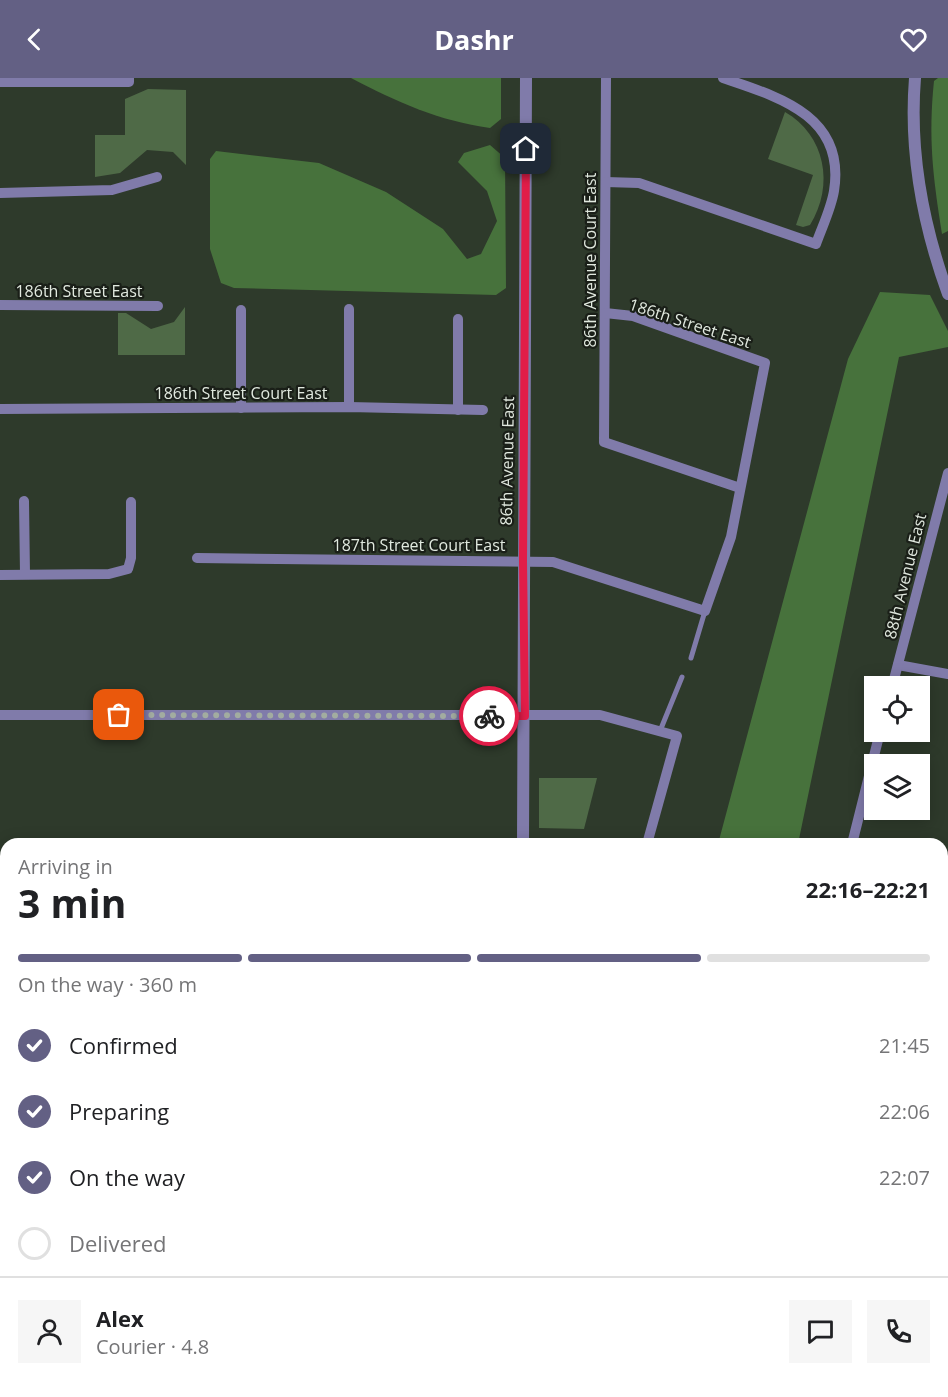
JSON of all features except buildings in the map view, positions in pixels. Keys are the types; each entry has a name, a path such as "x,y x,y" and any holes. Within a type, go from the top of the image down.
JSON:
{"street":[{"name":"86th Avenue East","path":"523,838 526,78"},
{"name":"86th Avenue Court East","path":"606,78 604,442 740,488"},
{"path":"606,182 639,183 816,244 833,192 834,166 831,152 819,129 800,109 781,98 723,78"},
{"path":"915,78 914,137 918,181 926,222 948,294"},
{"path":"0,82 129,80"},
{"path":"0,193 112,190 157,177"},
{"name":"186th Street East","path":"0,305 158,306"},
{"path":"349,309 349,407"},
{"path":"241,310 241,408"},
{"name":"186th Street East","path":"605,313 633,316 765,363 740,488"},
{"path":"458,320 458,410"},
{"name":"186th Street Court East","path":"0,409 349,407 483,410"},
{"name":"88th Avenue East","path":"895,676 948,473"},
{"path":"705,611 731,537 740,488"},
{"path":"24,501 26,574"},
{"path":"0,574 109,574 128,569 131,558 131,502"},
{"name":"187th Street Court East","path":"197,558 523,561 568,565 705,611"},
{"path":"898,665 948,674"},
{"path":"0,715 600,715 677,736 649,838"},
{"path":"854,838 878,742"}],"lane":[{"path":"691,658 705,611"},
{"path":"660,731 682,677"}],"green space":[{"path":"351,78 501,78 501,119 490,128 453,121 402,103"},
{"path":"938,78 948,78 948,231 942,234 934,176 932,140 934,81"},
{"path":"148,89 186,90 186,165 173,152 147,150 120,173 95,177 95,135 125,135 125,99"},
{"path":"785,112 799,122 809,134 822,162 824,178 818,210 810,225 803,227 796,225 813,175 768,159"},
{"path":"490,145 505,158 506,288 496,295 234,288 221,283 210,249 210,159 216,151 319,163 386,192 443,229 467,259 481,254 497,221 487,191 458,162 464,153"},
{"path":"880,292 930,295 948,331 948,347 899,357 799,838 720,838 848,359"},
{"path":"185,307 185,355 118,355 118,313 126,313 151,329 174,322"},
{"path":"539,778 597,778 584,829 539,828"}],"way so far":[{"path":"119,715 489,716"}],"route":[{"path":"489,716 525,716 523,561 526,149"}]}
